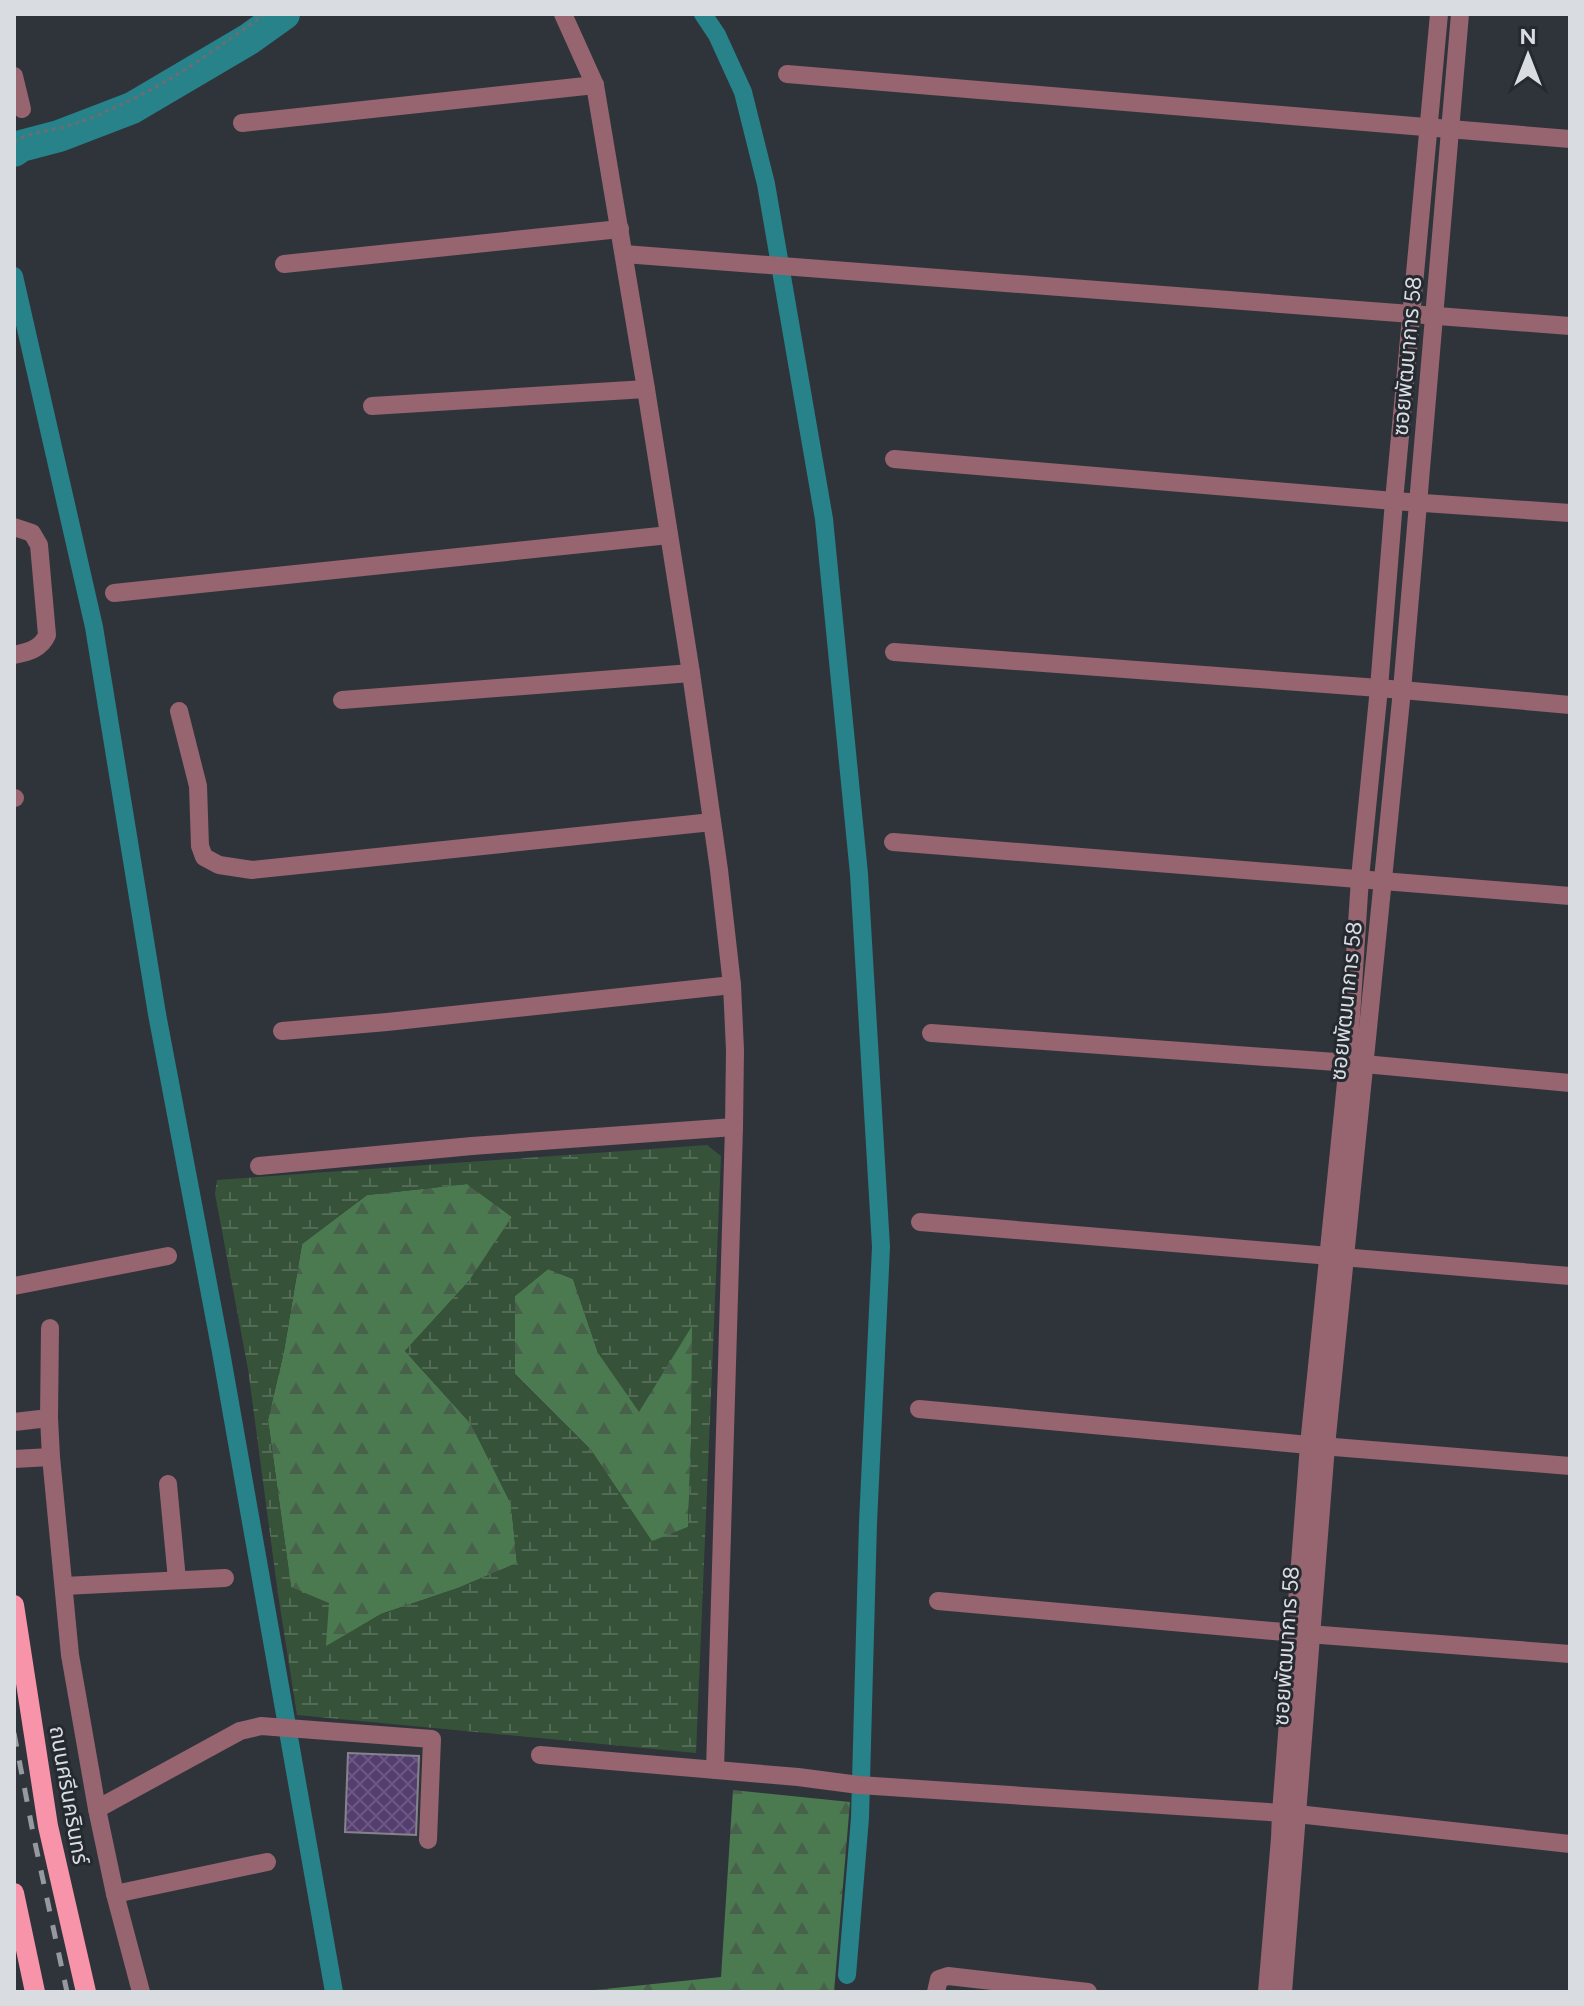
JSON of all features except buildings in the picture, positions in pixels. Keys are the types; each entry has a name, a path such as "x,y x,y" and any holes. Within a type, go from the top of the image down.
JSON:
{"main road":[{"name":"ถนนศรีนครินทร์","path":"14,1605 48,1826 86,1992"},
{"path":"14,1893 35,1992"}],"street":[{"path":"563,14 595,85 691,673 732,985 734,1127 715,1770"},
{"name":"ซอยพัฒนาการ 58","path":"1356,1064 1360,878 1439,14"},
{"name":"ซอยพัฒนาการ 58","path":"1283,1992 1289,1814 1318,1445 1356,1064 1382,880 1402,690 1460,14"},
{"path":"787,74 1570,139"},
{"path":"14,76 22,109"},
{"path":"242,123 595,85"},
{"path":"284,264 620,229"},
{"path":"624,254 1570,326"},
{"path":"372,406 646,389"},
{"path":"894,459 1570,513"},
{"path":"14,527 32,533 39,545 47,635 44,642 32,651 14,655"},
{"path":"114,593 669,535"},
{"path":"894,652 1570,705"},
{"path":"342,700 691,673"},
{"path":"179,711 198,786 200,846 204,857 219,865 252,870 712,822"},
{"path":"893,842 1570,896"},
{"path":"282,1031 732,985"},
{"path":"931,1033 1570,1083"},
{"path":"259,1166 472,1146 734,1127"},
{"path":"920,1222 1570,1276"},
{"path":"14,1286 168,1256"},
{"path":"50,1328 51,1457 70,1655 97,1809 141,1992"},
{"path":"919,1409 1570,1466"},
{"path":"14,1422 49,1418"},
{"path":"14,1459 51,1457"},
{"path":"168,1484 177,1580"},
{"path":"64,1586 225,1578"},
{"path":"938,1601 1570,1654"},
{"path":"97,1809 240,1731 261,1726 432,1739 428,1840"},
{"path":"540,1755 859,1785 1289,1814 1570,1844"},
{"name":"ซอยพัฒนาการ 58","path":"1267,1992 1280,1838 1289,1814"},
{"path":"115,1894 267,1862"},
{"path":"936,1992 939,1979 948,1976 1088,1992"}],"path":[{"path":"14,142 125,103 208,55 265,14"}],"green space":[{"path":"707,1145 721,1156 696,1753 297,1715 248,1369 215,1194 217,1180","holes":["467,1184 512,1217 469,1281 405,1351 471,1424 511,1504 517,1563 458,1588 381,1614 326,1646 329,1603 291,1587 268,1420 284,1351 302,1244 367,1195","548,1269 573,1279 598,1353 639,1412 692,1326 688,1527 652,1541 591,1450 515,1375 515,1296"]},
{"path":"467,1184 512,1217 469,1281 405,1351 471,1424 511,1504 517,1563 458,1588 381,1614 326,1647 291,1587 268,1420 284,1351 302,1244 367,1195"},
{"path":"548,1269 573,1279 598,1353 693,1324 688,1527 652,1542 591,1450 515,1374 515,1296"},
{"path":"733,1790 850,1802 834,1992 576,1992 721,1977"}],"waterway":[{"path":"14,151 132,108 249,39 284,14"},
{"path":"703,14 717,35 743,92 766,184 824,519 859,874 881,1247 868,1523 860,1818 847,1975"},
{"path":"14,276 94,627 157,1014 221,1352 334,1992"}],"railway":[{"path":"14,1733 67,1992"}]}
